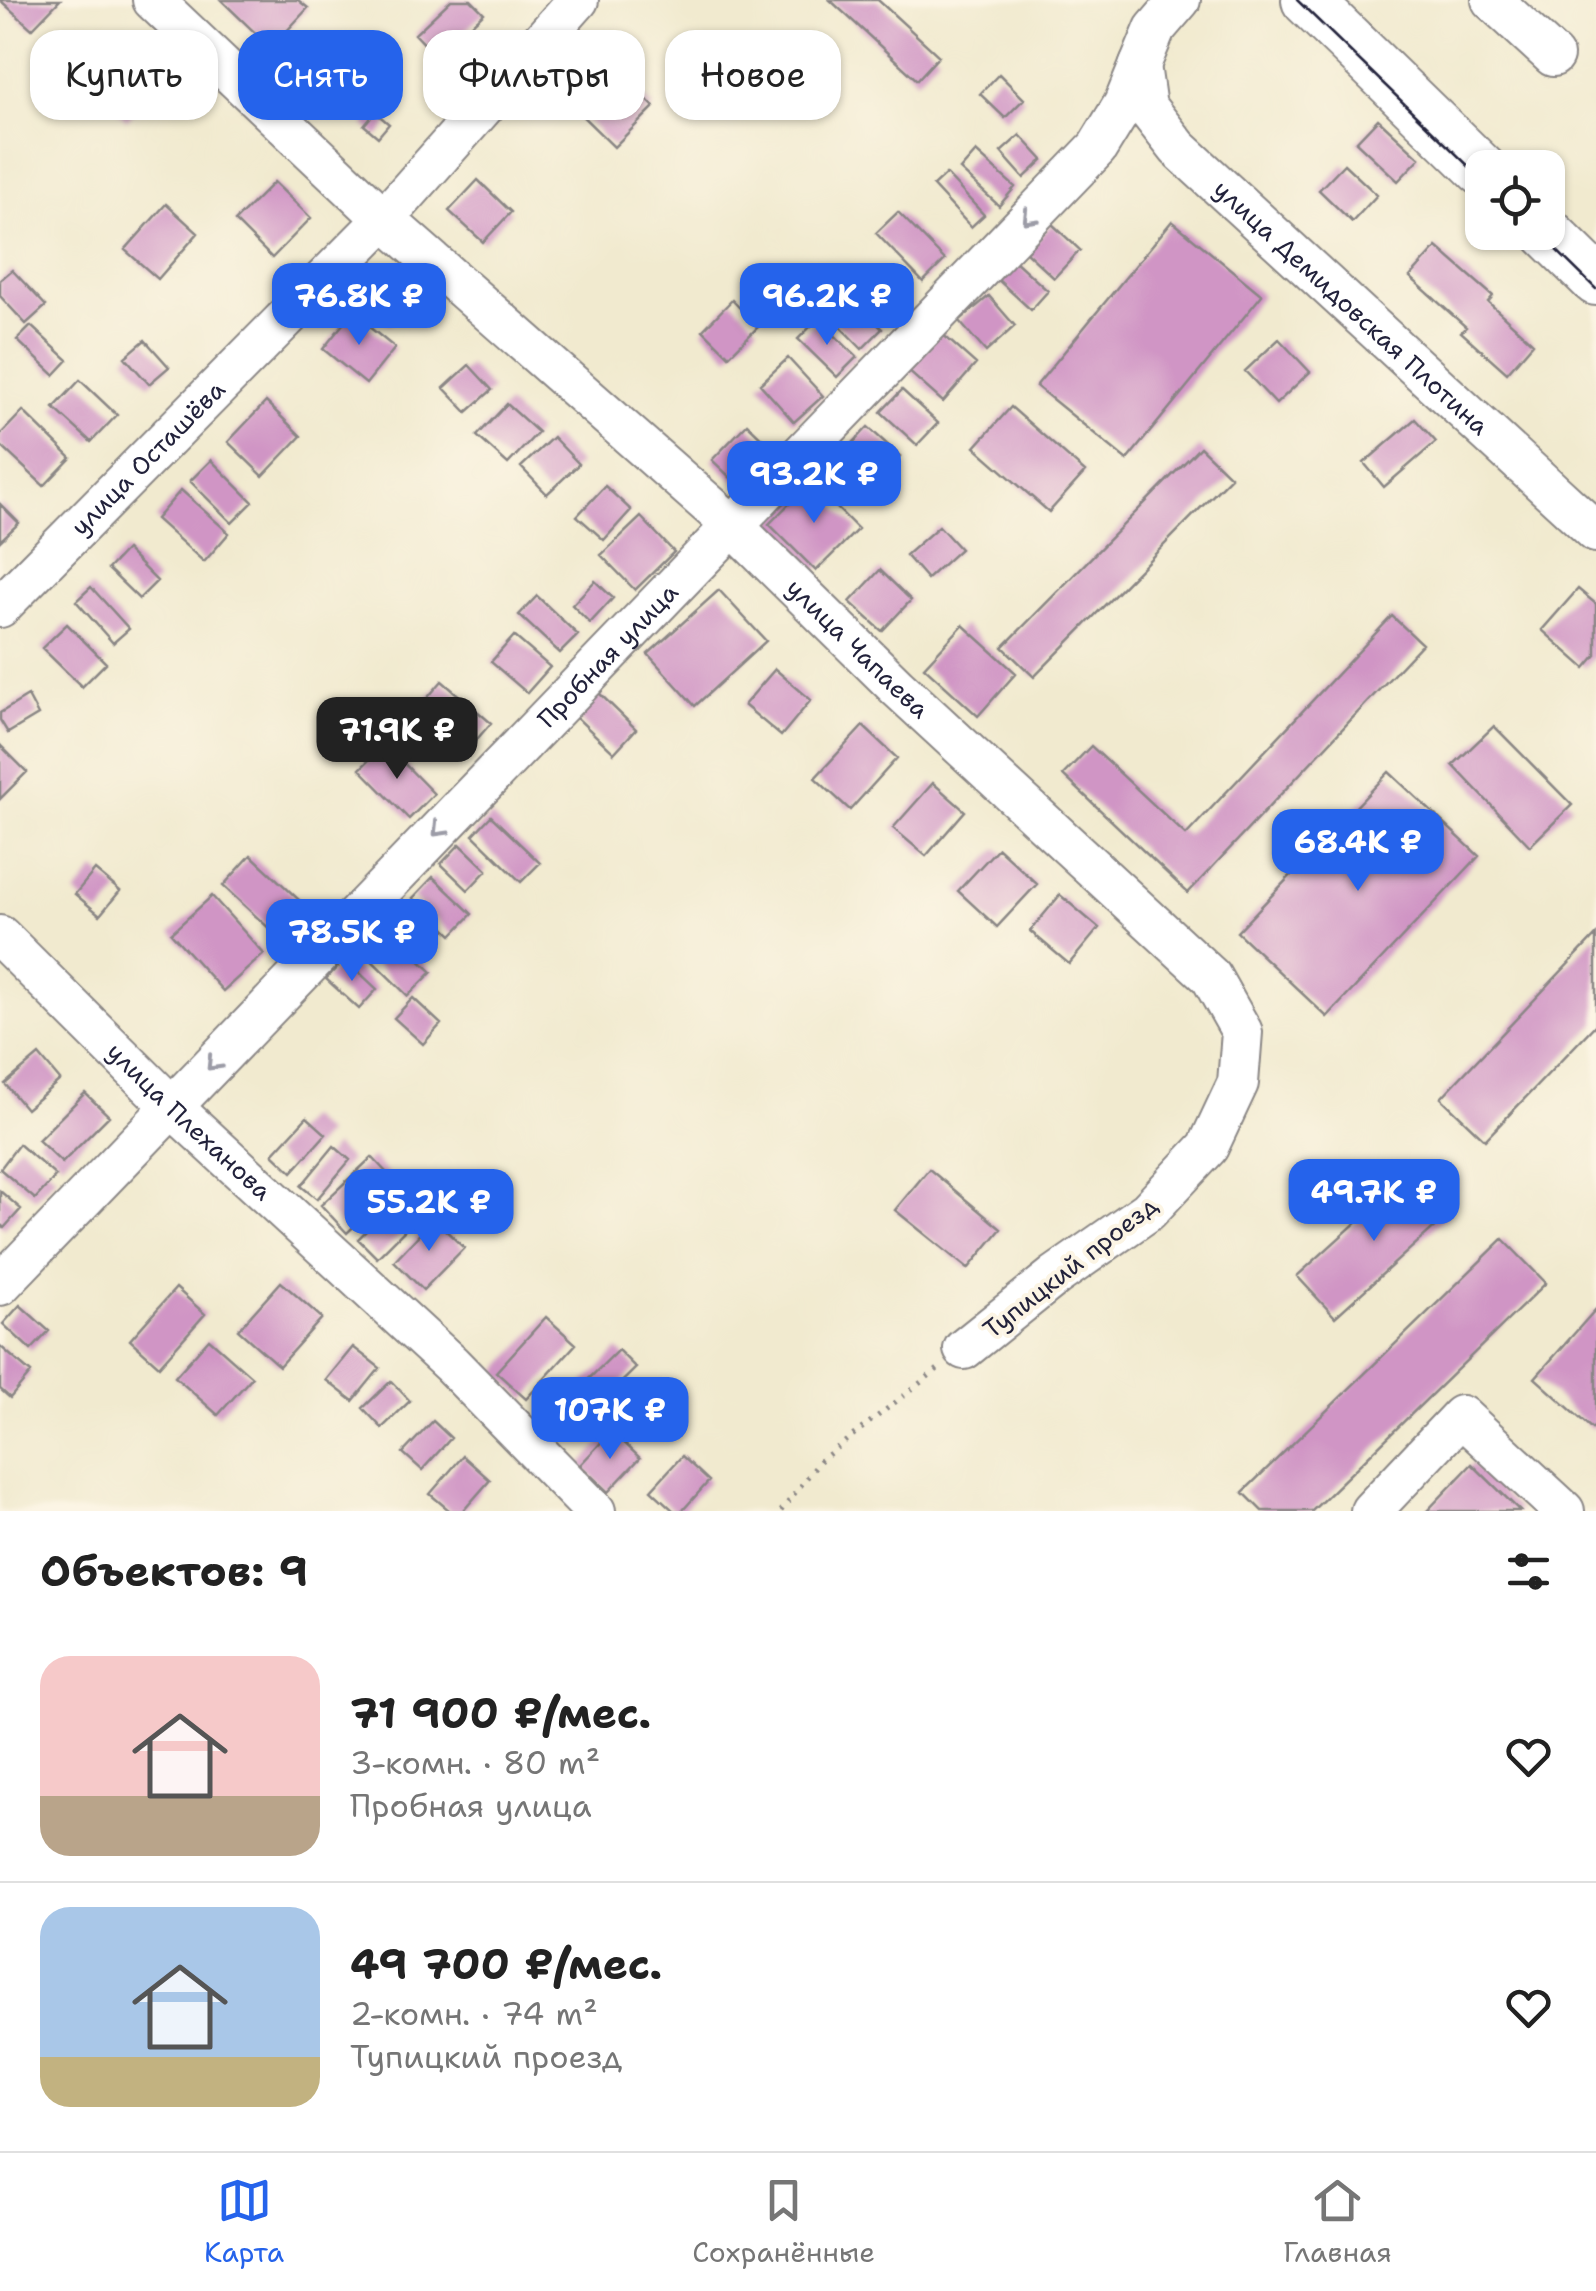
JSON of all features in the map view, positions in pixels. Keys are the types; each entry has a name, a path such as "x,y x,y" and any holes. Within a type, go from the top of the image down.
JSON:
{"main road":[{"path":"1307,0 1465,153"},
{"path":"1565,249 1596,280"}],"street":[{"name":"улица Чапаева","path":"153,0 384,219 732,526 897,687 1211,977 1242,1032 1238,1083"},
{"name":"улица Осташёва","path":"0,607 384,219 578,0"},
{"name":"Пробная улица","path":"0,1285 1096,148 1124,104 1155,29 1180,0"},
{"path":"1492,0 1553,56"},
{"name":"улица Демидовская Плотина","path":"1140,65 1146,107 1178,148 1596,532"},
{"name":"улица Плеханова","path":"0,936 172,1107 451,1364 595,1511"},
{"name":"Тупицкий проезд","path":"964,1349 1055,1276 1148,1211 1208,1146 1238,1083"},
{"path":"1370,1511 1460,1416 1564,1511"}],"path":[{"path":"781,1511 820,1462 964,1349"}],"building":[{"path":"0,0 60,0 32,29"},
{"path":"221,0 298,0 308,8 288,30 252,30"},
{"path":"451,0 471,0 484,13 466,30 423,30 423,42 415,34"},
{"path":"830,0 878,0 939,56 917,80"},
{"path":"999,74 1024,99 1005,118 980,94"},
{"path":"645,98 654,107 645,116"},
{"path":"1378,119 1420,158 1398,181 1356,142"},
{"path":"368,120 384,120 389,124 378,137 364,125"},
{"path":"586,120 641,120 614,147"},
{"path":"1020,135 1043,160 1024,178 1001,152"},
{"path":"976,152 1015,187 999,206 960,170"},
{"path":"1344,164 1377,195 1352,222 1319,190"},
{"path":"946,174 984,215 971,227 933,186"},
{"path":"478,180 511,212 483,242 449,211"},
{"path":"274,182 311,218 272,258 235,221"},
{"path":"166,204 198,233 158,279 125,250"},
{"path":"898,212 945,260 923,282 876,233"},
{"path":"1172,221 1262,295 1127,460 1036,386"},
{"path":"1052,224 1080,250 1054,278 1026,252"},
{"path":"1437,247 1493,296 1488,302 1533,343 1507,373 1461,332 1466,327 1410,277"},
{"path":"1014,260 1048,291 1031,310 997,279"},
{"path":"12,270 46,306 26,324 0,296 0,280"},
{"path":"383,280 409,303 390,325 364,302"},
{"path":"847,292 882,329 862,349 826,312"},
{"path":"989,296 1015,326 986,352 959,321"},
{"path":"732,300 758,327 729,356 703,330"},
{"path":"352,313 395,348 366,384 323,349"},
{"path":"818,319 857,357 837,377 798,339"},
{"path":"31,326 68,360 54,375 17,340"},
{"path":"940,332 976,364 943,402 907,370"},
{"path":"1279,339 1310,372 1276,404 1245,371"},
{"path":"145,340 169,367 149,384 125,357"},
{"path":"788,358 823,396 794,422 760,384"},
{"path":"469,365 492,390 467,412 444,388"},
{"path":"80,380 117,415 91,442 54,408"},
{"path":"902,390 938,423 917,445 881,412"},
{"path":"266,402 301,436 263,476 228,442"},
{"path":"507,404 538,432 508,464 477,436"},
{"path":"1011,407 1085,472 1049,512 975,447"},
{"path":"23,411 71,458 44,486 0,445 0,435"},
{"path":"1415,419 1436,442 1384,487 1364,463"},
{"path":"747,424 771,447 736,483 712,460"},
{"path":"868,427 900,456 873,486 841,456"},
{"path":"553,437 579,464 547,494 521,467"},
{"path":"1200,447 1231,477 1034,677 1003,647"},
{"path":"211,460 253,502 232,523 190,481"},
{"path":"811,482 858,529 816,571 769,524"},
{"path":"605,486 631,510 604,540 577,516"},
{"path":"181,490 229,533 204,562 156,519"},
{"path":"0,504 19,523 0,541"},
{"path":"641,517 674,552 635,590 601,555"},
{"path":"939,526 960,549 927,579 906,555"},
{"path":"126,550 157,581 139,599 108,569"},
{"path":"880,570 911,600 882,631 850,602"},
{"path":"595,581 613,598 590,623 572,605"},
{"path":"91,587 129,629 113,643 76,601"},
{"path":"1578,589 1596,604 1596,655 1585,668 1542,630"},
{"path":"719,590 766,641 695,706 648,654"},
{"path":"537,596 578,635 560,653 519,615"},
{"path":"1392,616 1422,644 1188,893 1063,775 1091,746 1186,835"},
{"path":"67,624 106,663 82,687 42,648"},
{"path":"963,625 1016,673 978,716 924,667"},
{"path":"514,636 550,667 527,693 491,662"},
{"path":"775,669 811,700 781,736 744,705"},
{"path":"442,681 491,723 465,753 416,711"},
{"path":"598,692 636,729 614,753 575,716"},
{"path":"28,696 38,715 8,733 0,713"},
{"path":"863,726 897,758 850,810 815,778"},
{"path":"1494,726 1572,805 1530,846 1453,765"},
{"path":"385,744 434,794 409,819 360,769"},
{"path":"0,745 27,772 0,799"},
{"path":"1389,772 1479,856 1327,1017 1237,932"},
{"path":"933,783 965,811 926,856 893,828"},
{"path":"491,816 540,863 521,882 473,835"},
{"path":"460,844 487,870 468,890 441,864"},
{"path":"998,848 1037,884 997,927 958,891"},
{"path":"251,855 313,913 285,943 223,886"},
{"path":"95,870 120,891 100,915 75,894"},
{"path":"433,877 472,914 452,935 413,898"},
{"path":"1060,895 1099,928 1069,964 1030,931"},
{"path":"212,896 264,954 223,991 171,933"},
{"path":"382,924 432,972 408,996 359,948"},
{"path":"1596,935 1596,1024 1485,1140 1441,1098"},
{"path":"345,959 377,989 359,1009 326,979"},
{"path":"413,998 441,1024 423,1044 394,1018"},
{"path":"39,1055 60,1080 26,1109 5,1084"},
{"path":"85,1093 109,1116 62,1163 38,1140"},
{"path":"307,1117 326,1134 292,1172 273,1154"},
{"path":"19,1144 56,1176 35,1199 0,1169"},
{"path":"334,1146 350,1160 317,1199 301,1186"},
{"path":"372,1157 398,1185 347,1233 321,1205"},
{"path":"929,1169 1001,1229 968,1269 895,1210"},
{"path":"1413,1171 1450,1213 1335,1317 1297,1276"},
{"path":"0,1191 21,1209 4,1228 0,1224"},
{"path":"403,1194 422,1213 377,1258 358,1239"},
{"path":"434,1219 464,1248 423,1290 394,1261"},
{"path":"1503,1239 1546,1283 1312,1511 1262,1511 1243,1492"},
{"path":"281,1282 322,1318 279,1366 238,1330"},
{"path":"176,1288 205,1314 159,1366 130,1340"},
{"path":"20,1305 49,1331 31,1350 3,1324"},
{"path":"1596,1309 1596,1425 1592,1429 1535,1378"},
{"path":"546,1317 576,1344 526,1399 496,1372"},
{"path":"209,1339 252,1377 218,1415 175,1377"},
{"path":"0,1346 31,1373 10,1398 0,1389"},
{"path":"353,1347 380,1368 353,1401 326,1380"},
{"path":"618,1350 636,1368 566,1437 548,1419"},
{"path":"391,1381 410,1401 382,1428 363,1408"},
{"path":"433,1421 451,1438 422,1470 403,1453"},
{"path":"612,1431 640,1458 608,1492 580,1465"},
{"path":"463,1456 490,1480 463,1511 450,1511 430,1494"},
{"path":"682,1456 709,1481 682,1511 674,1511 651,1490"},
{"path":"1472,1464 1520,1511 1427,1511"}],"tram line":[{"path":"1297,0 1465,163"},
{"path":"1556,250 1596,289"}]}
